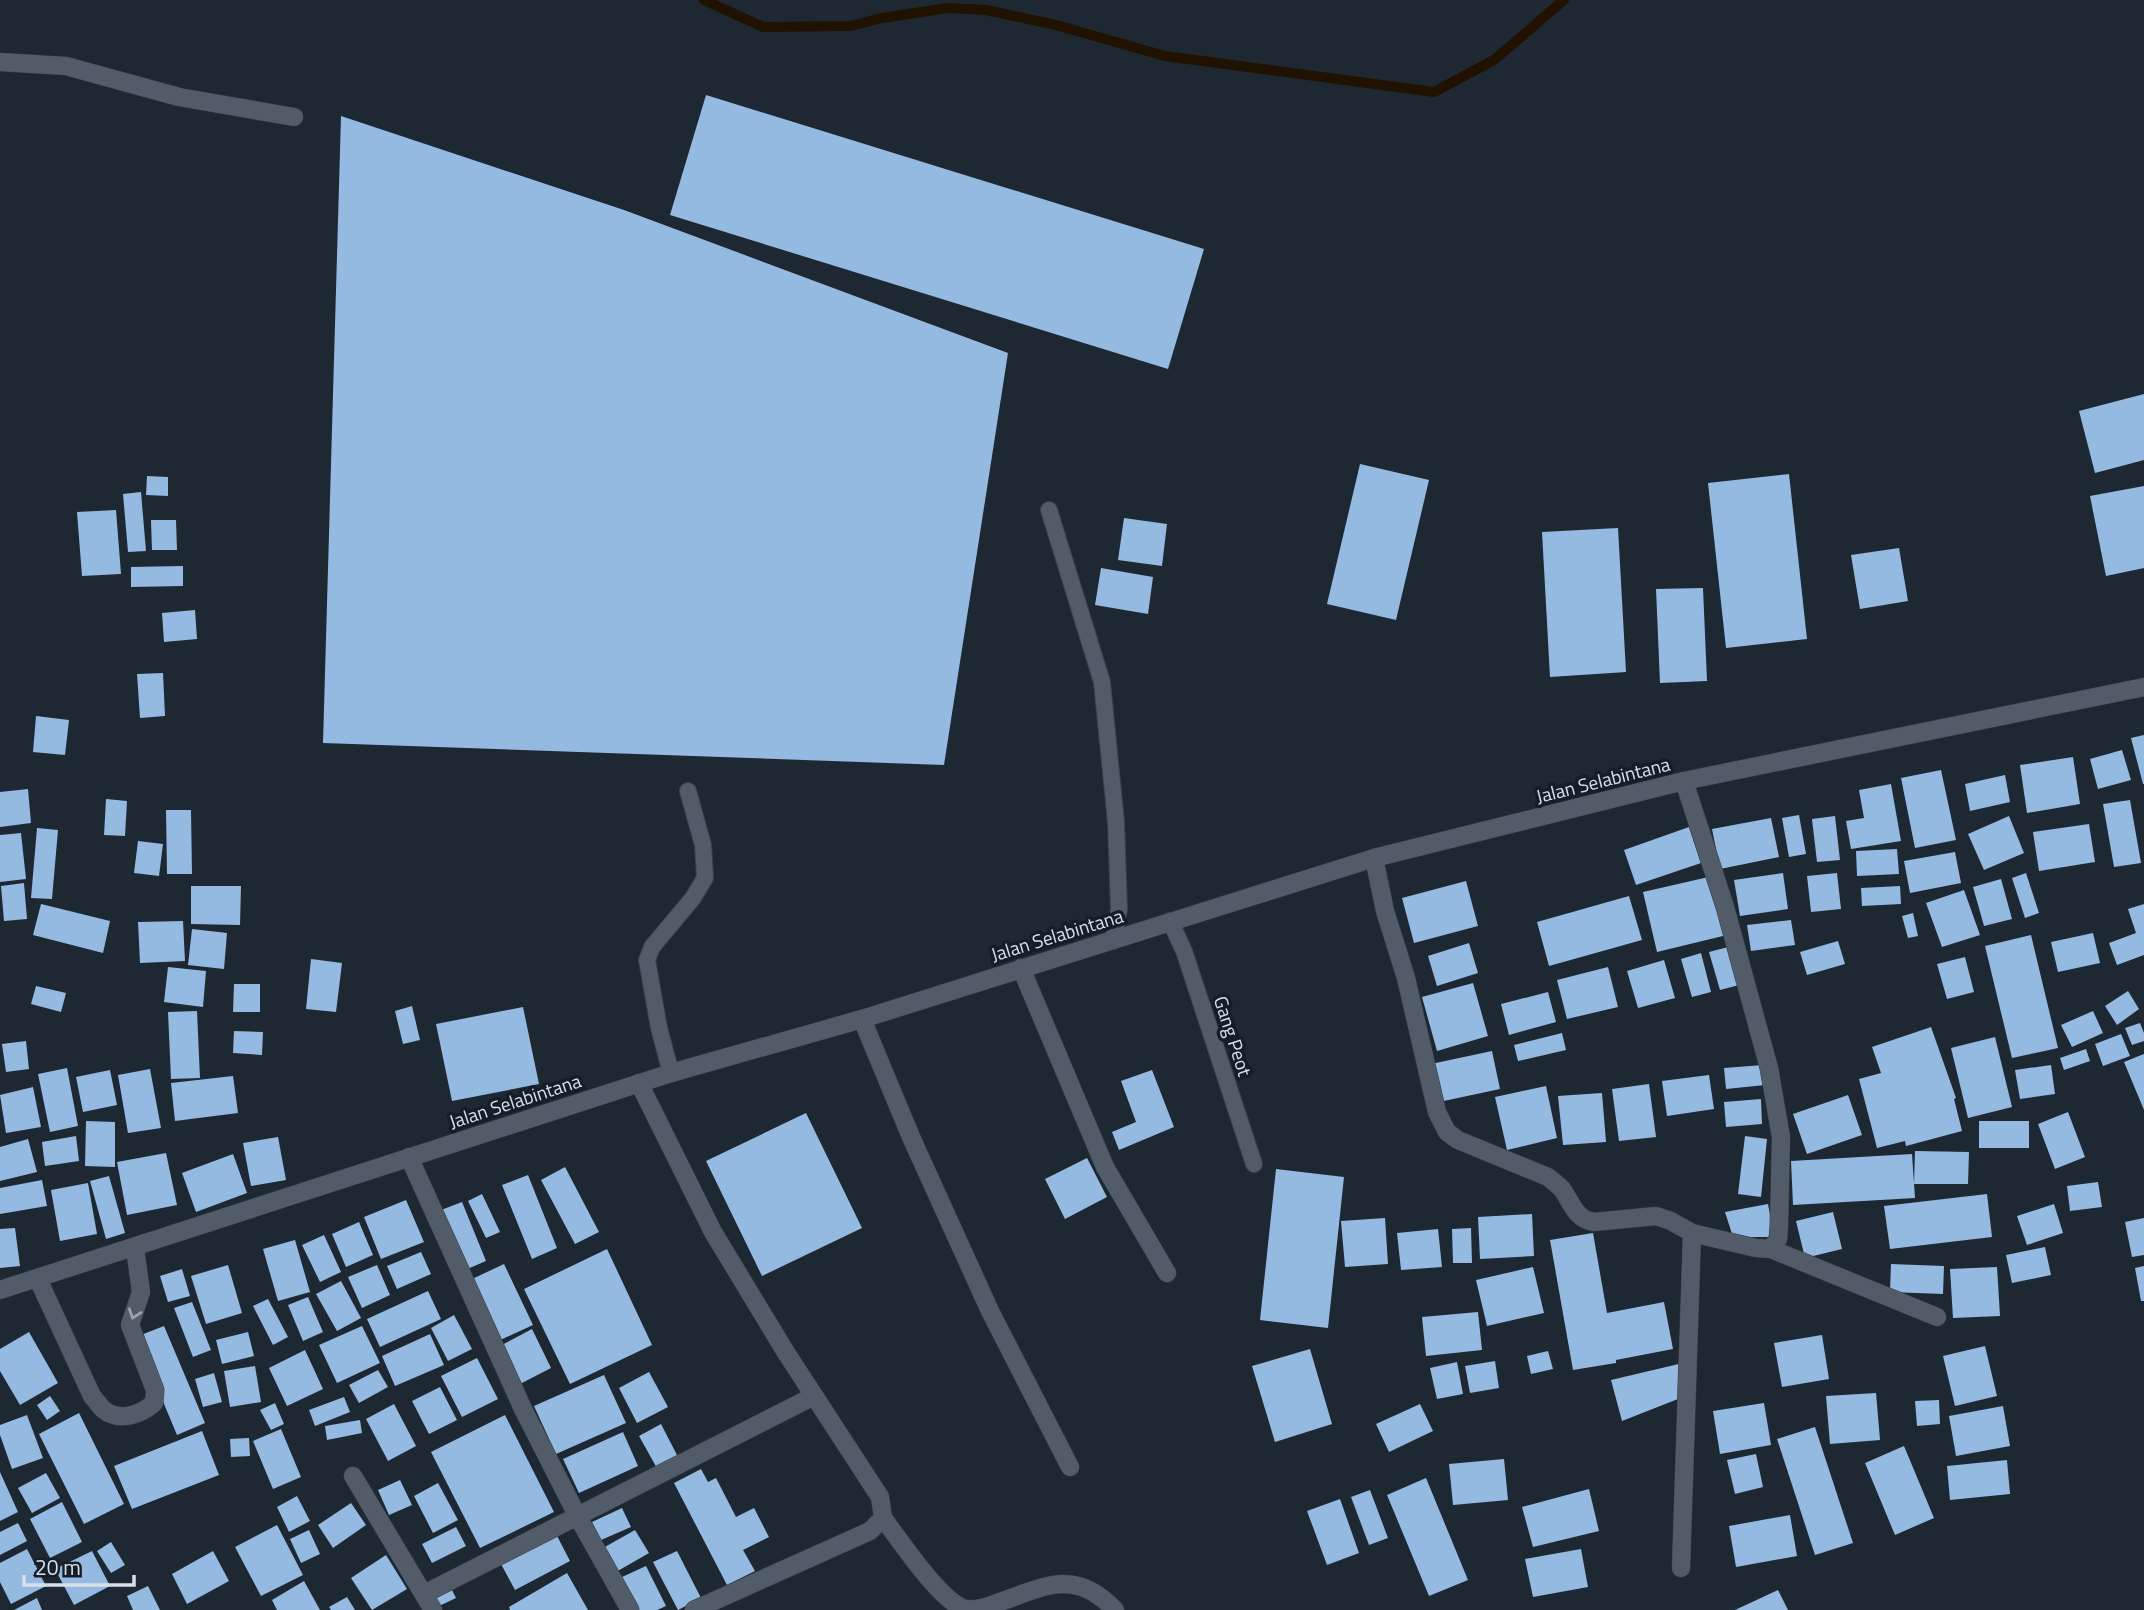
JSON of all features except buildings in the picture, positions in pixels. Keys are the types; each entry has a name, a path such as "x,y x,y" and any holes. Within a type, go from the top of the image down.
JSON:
{"street":[{"path":"0,62 66,66 178,97 293,117"},
{"name":"Jalan Selabintana","path":"0,1290 639,1083 862,1019 1374,858 1684,781 2144,687"},
{"path":"1684,781 1725,908 1776,1101 1781,1137 1779,1226 1777,1239 1771,1249"},
{"path":"1374,858 1385,911 1406,978 1437,1112 1447,1132 1458,1140 1548,1177 1560,1186 1576,1213 1588,1222 1656,1216 1692,1233 1771,1249 1937,1317"},
{"path":"1021,968 1105,1167 1167,1273"},
{"path":"862,1019 911,1138 984,1299 1070,1467"},
{"path":"639,1083 713,1232 880,1497 883,1518 938,1589 964,1609 980,1609 1044,1587 1062,1583 1079,1585 1090,1589 1115,1610"},
{"path":"409,1157 523,1409 578,1517 630,1610"},
{"path":"1681,1568 1692,1233"},
{"path":"38,1279 92,1396 104,1410 118,1416 145,1411 153,1404 155,1390 130,1325 141,1292 135,1248"},
{"path":"424,1594 814,1396"},
{"path":"353,1476 433,1610"},
{"path":"694,1610 870,1531 883,1518"}],"lane":[{"path":"1049,510 1102,682 1116,822 1119,909 1113,941"},
{"path":"671,1073 659,1028 647,960 652,947 693,898 705,878 704,845 688,791"},
{"name":"Gang Peot","path":"1170,921 1184,951 1254,1164"}],"waterway":[{"path":"704,0 763,27 850,26 948,8 986,10 1056,25 1165,56 1434,92 1494,60 1564,0"}]}
